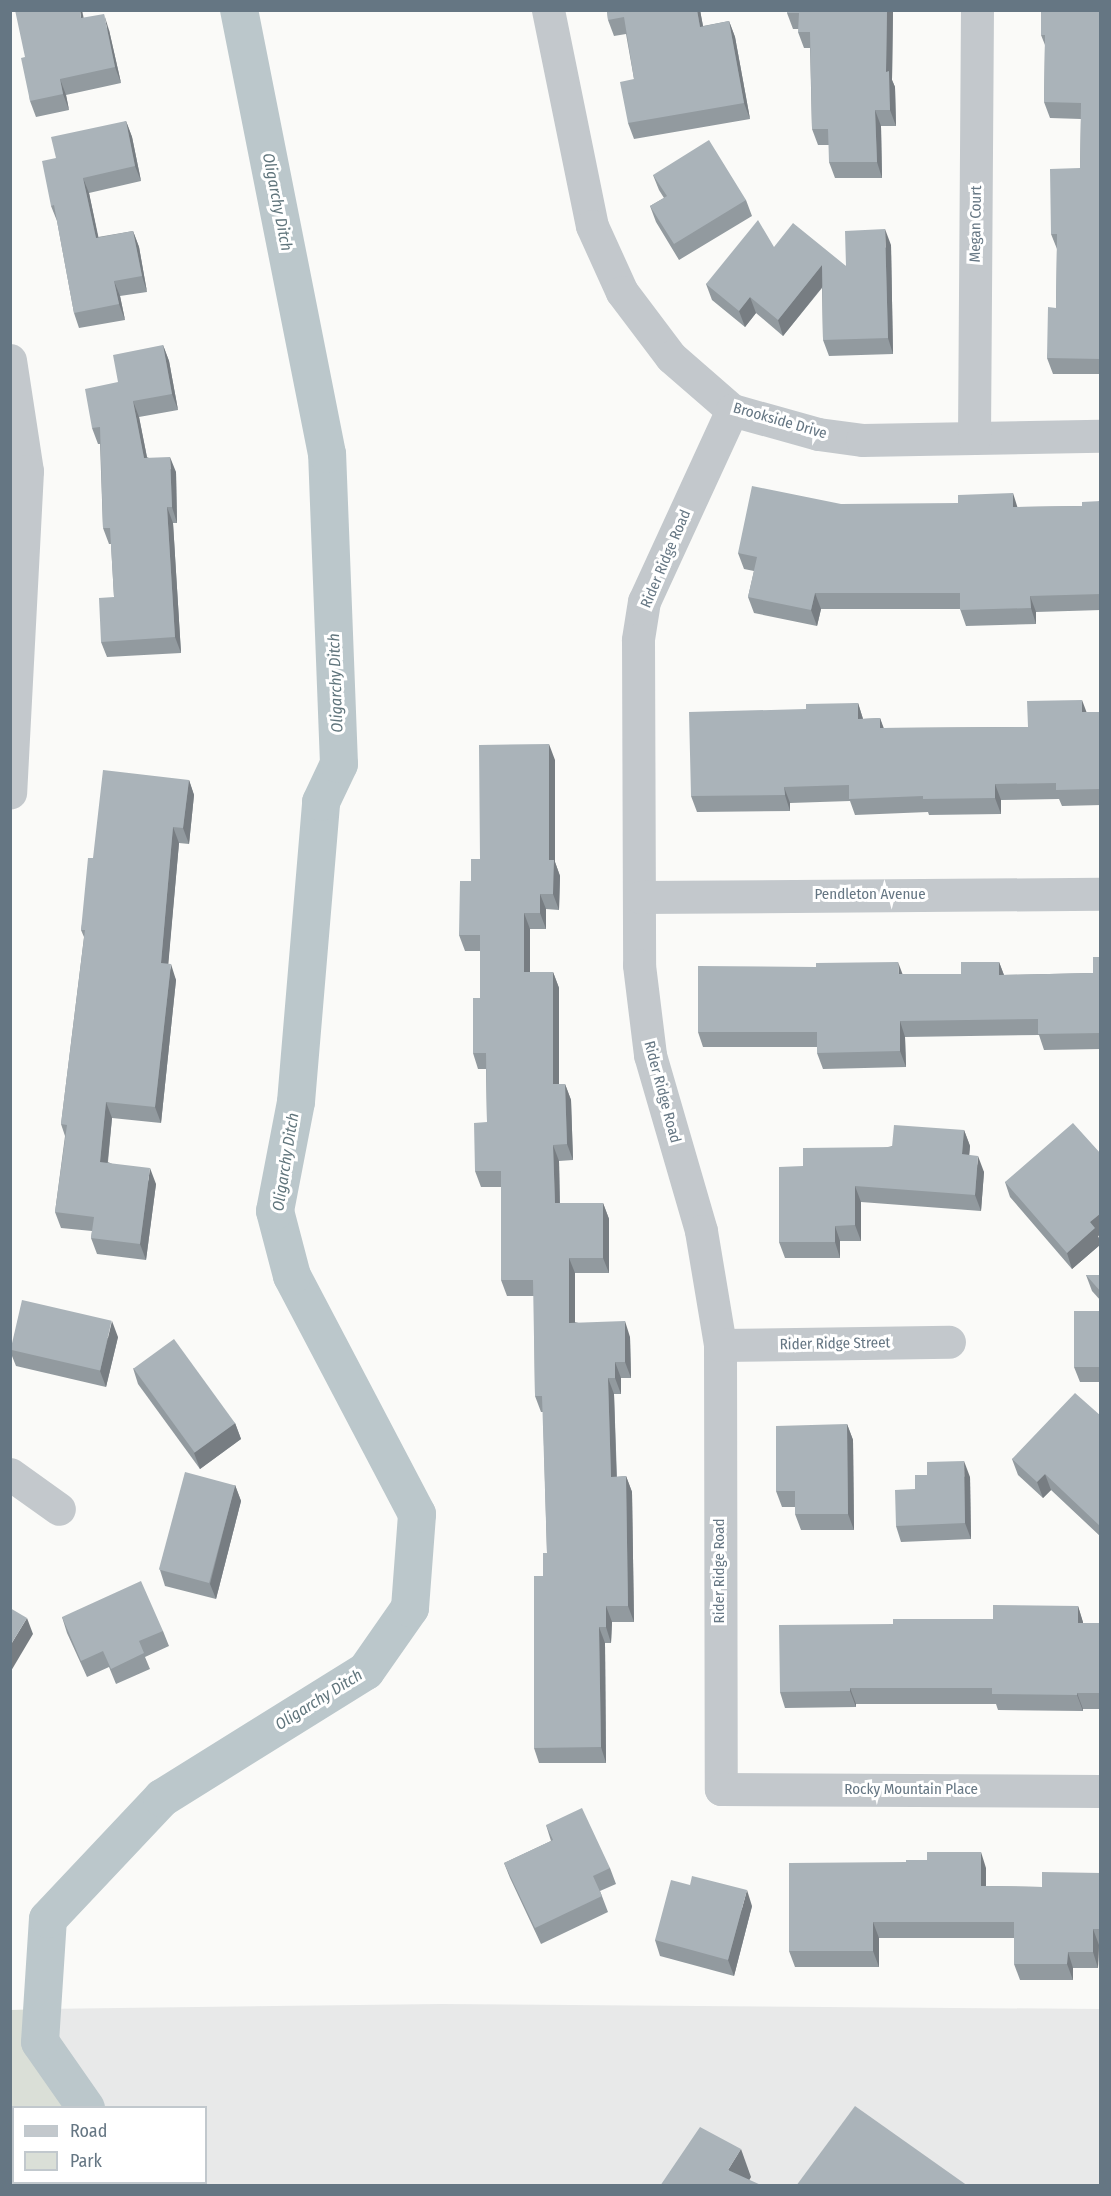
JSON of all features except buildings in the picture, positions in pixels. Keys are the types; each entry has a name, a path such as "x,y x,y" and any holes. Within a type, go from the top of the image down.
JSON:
{"street":[{"name":"Brookside Drive","path":"548,10 592,226 622,292 671,357 732,410 818,434 862,440 1101,436"},
{"name":"Megan Court","path":"974,438 977,10"},
{"path":"10,360 27,471 10,793"},
{"name":"Rider Ridge Road","path":"721,1789 720,1345 701,1231 650,1055 639,965 638,640 644,602 732,410"},
{"name":"Pendleton Avenue","path":"640,897 1101,894"},
{"name":"Rider Ridge Street","path":"720,1345 950,1342"},
{"path":"10,1474 59,1509"},
{"name":"Rocky Mountain Place","path":"721,1789 1101,1791"}],"shaded area":[{"path":"441,2004 1100,2009 1100,2185 141,2185 207,2184 207,2106 85,2106 40,2042 41,2009"}],"green space":[{"path":"41,2009 41,2042 85,2106 12,2106 12,2184 141,2185 11,2185 11,2010"}],"waterway":[{"name":"Oligarchy Ditch","path":"85,2106 40,2042 48,1919 162,1798 366,1671 410,1608 417,1514 292,1276 275,1211 296,1102 321,802 339,764 327,454 239,10"}]}
